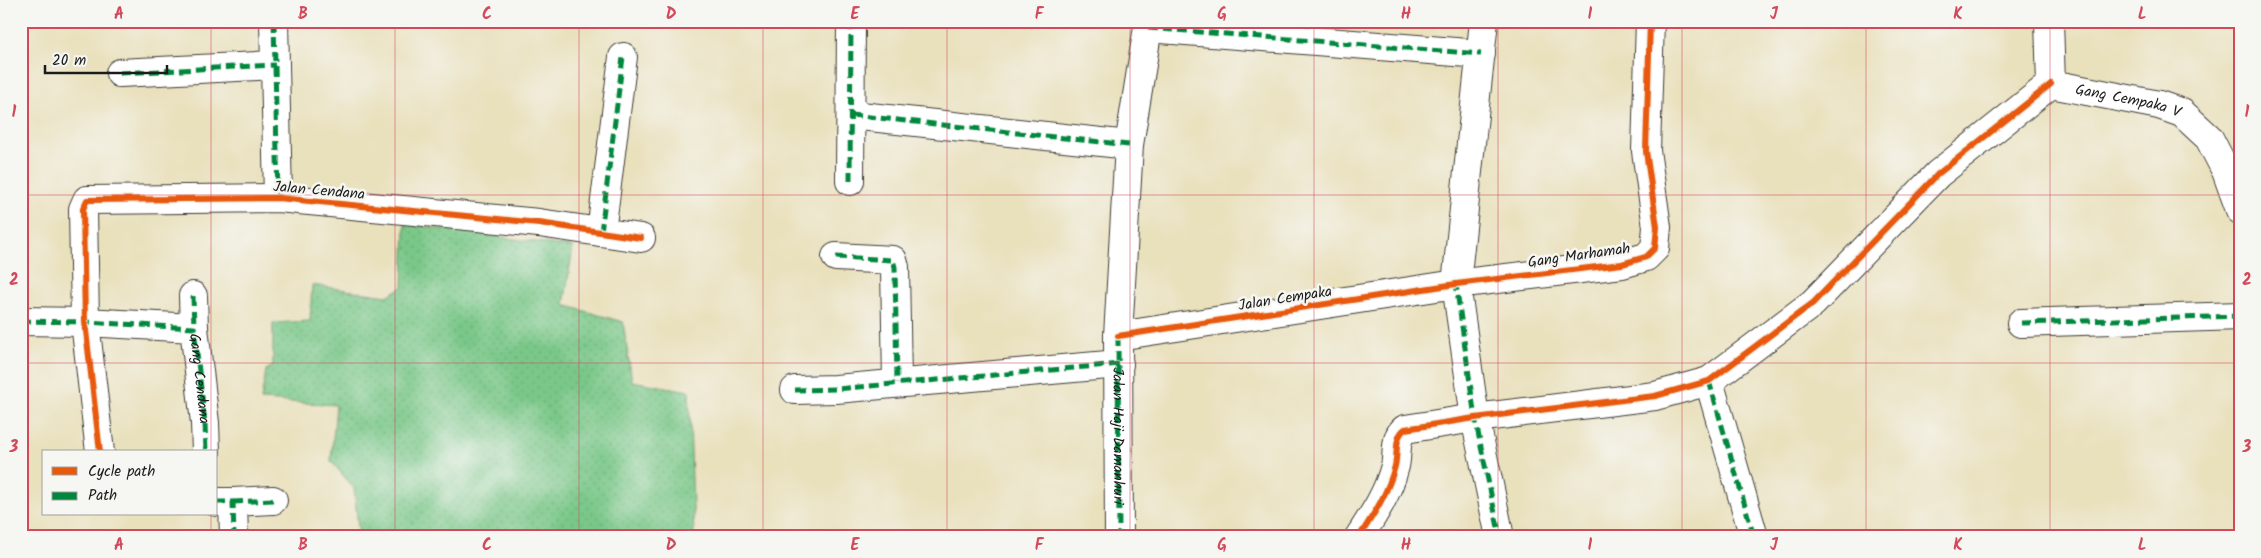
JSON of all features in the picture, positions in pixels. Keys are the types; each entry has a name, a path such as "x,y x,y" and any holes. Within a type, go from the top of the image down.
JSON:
{"street":[{"name":"Jalan Cendana","path":"274,21 278,198"},
{"path":"850,181 851,21"},
{"path":"1484,21 1456,284 1475,418 1500,537"},
{"name":"Gang Marhamah","path":"1456,284 1622,264 1646,257 1655,248 1657,227 1646,151 1650,21"},
{"path":"1359,537 1386,491 1396,463 1401,433 1405,429 1475,418 1655,396 1709,381 1813,303 1938,174 2051,84 2049,21"},
{"path":"1118,336 1129,145 1148,25 1481,54"},
{"path":"601,232 623,57"},
{"path":"120,73 275,66"},
{"name":"Gang Cempaka V","path":"2051,84 2159,105 2182,113 2209,138 2226,171 2240,210"},
{"path":"851,115 1129,145"},
{"name":"Jalan Cendana","path":"85,322 83,209 87,200 278,198 448,213 641,238"},
{"path":"836,256 893,260 895,267 897,383"},
{"name":"Jalan Cempaka","path":"1118,336 1456,284"},
{"path":"193,296 194,328"},
{"path":"2021,323 2240,316"},
{"name":"Gang Cendana","path":"21,321 85,322 194,328 205,423 206,450"},
{"path":"85,322 100,450"},
{"name":"Jalan Haji Damanhuri","path":"1118,336 1119,537"},
{"path":"795,390 1119,364"},
{"path":"1709,381 1754,537"},
{"path":"234,537 224,502 273,500"}],"green space":[{"path":"405,224 573,247 564,305 623,322 632,381 689,391 694,537 359,537 354,488 331,461 336,405 261,400 266,370 273,366 273,323 310,321 312,285 387,296 403,287"}],"marked path":[{"path":"274,21 278,198"},
{"path":"850,181 851,21"},
{"path":"1148,28 1481,54"},
{"path":"601,232 623,57"},
{"path":"120,73 275,65"},
{"path":"851,115 1129,145"},
{"path":"836,257 893,260 895,267 897,383"},
{"path":"1459,284 1456,284 1475,418 1500,537"},
{"path":"193,296 194,328"},
{"path":"2021,323 2240,316"},
{"path":"21,321 85,322 194,328 205,423 206,450"},
{"path":"1118,336 1119,537"},
{"path":"795,390 836,389 1119,364"},
{"path":"1709,381 1754,537"},
{"path":"233,502 273,500"},
{"path":"218,502 233,502 234,537"}],"cycle path":[{"path":"1118,336 1456,284 1622,264 1646,257 1655,248 1657,227 1646,151 1650,21"},
{"path":"1359,537 1389,485 1395,466 1399,436 1405,429 1475,418 1655,396 1709,381 1813,303 1938,174 2051,84"},
{"path":"100,450 85,322 83,209 87,200 278,198 539,223 641,238"}]}
